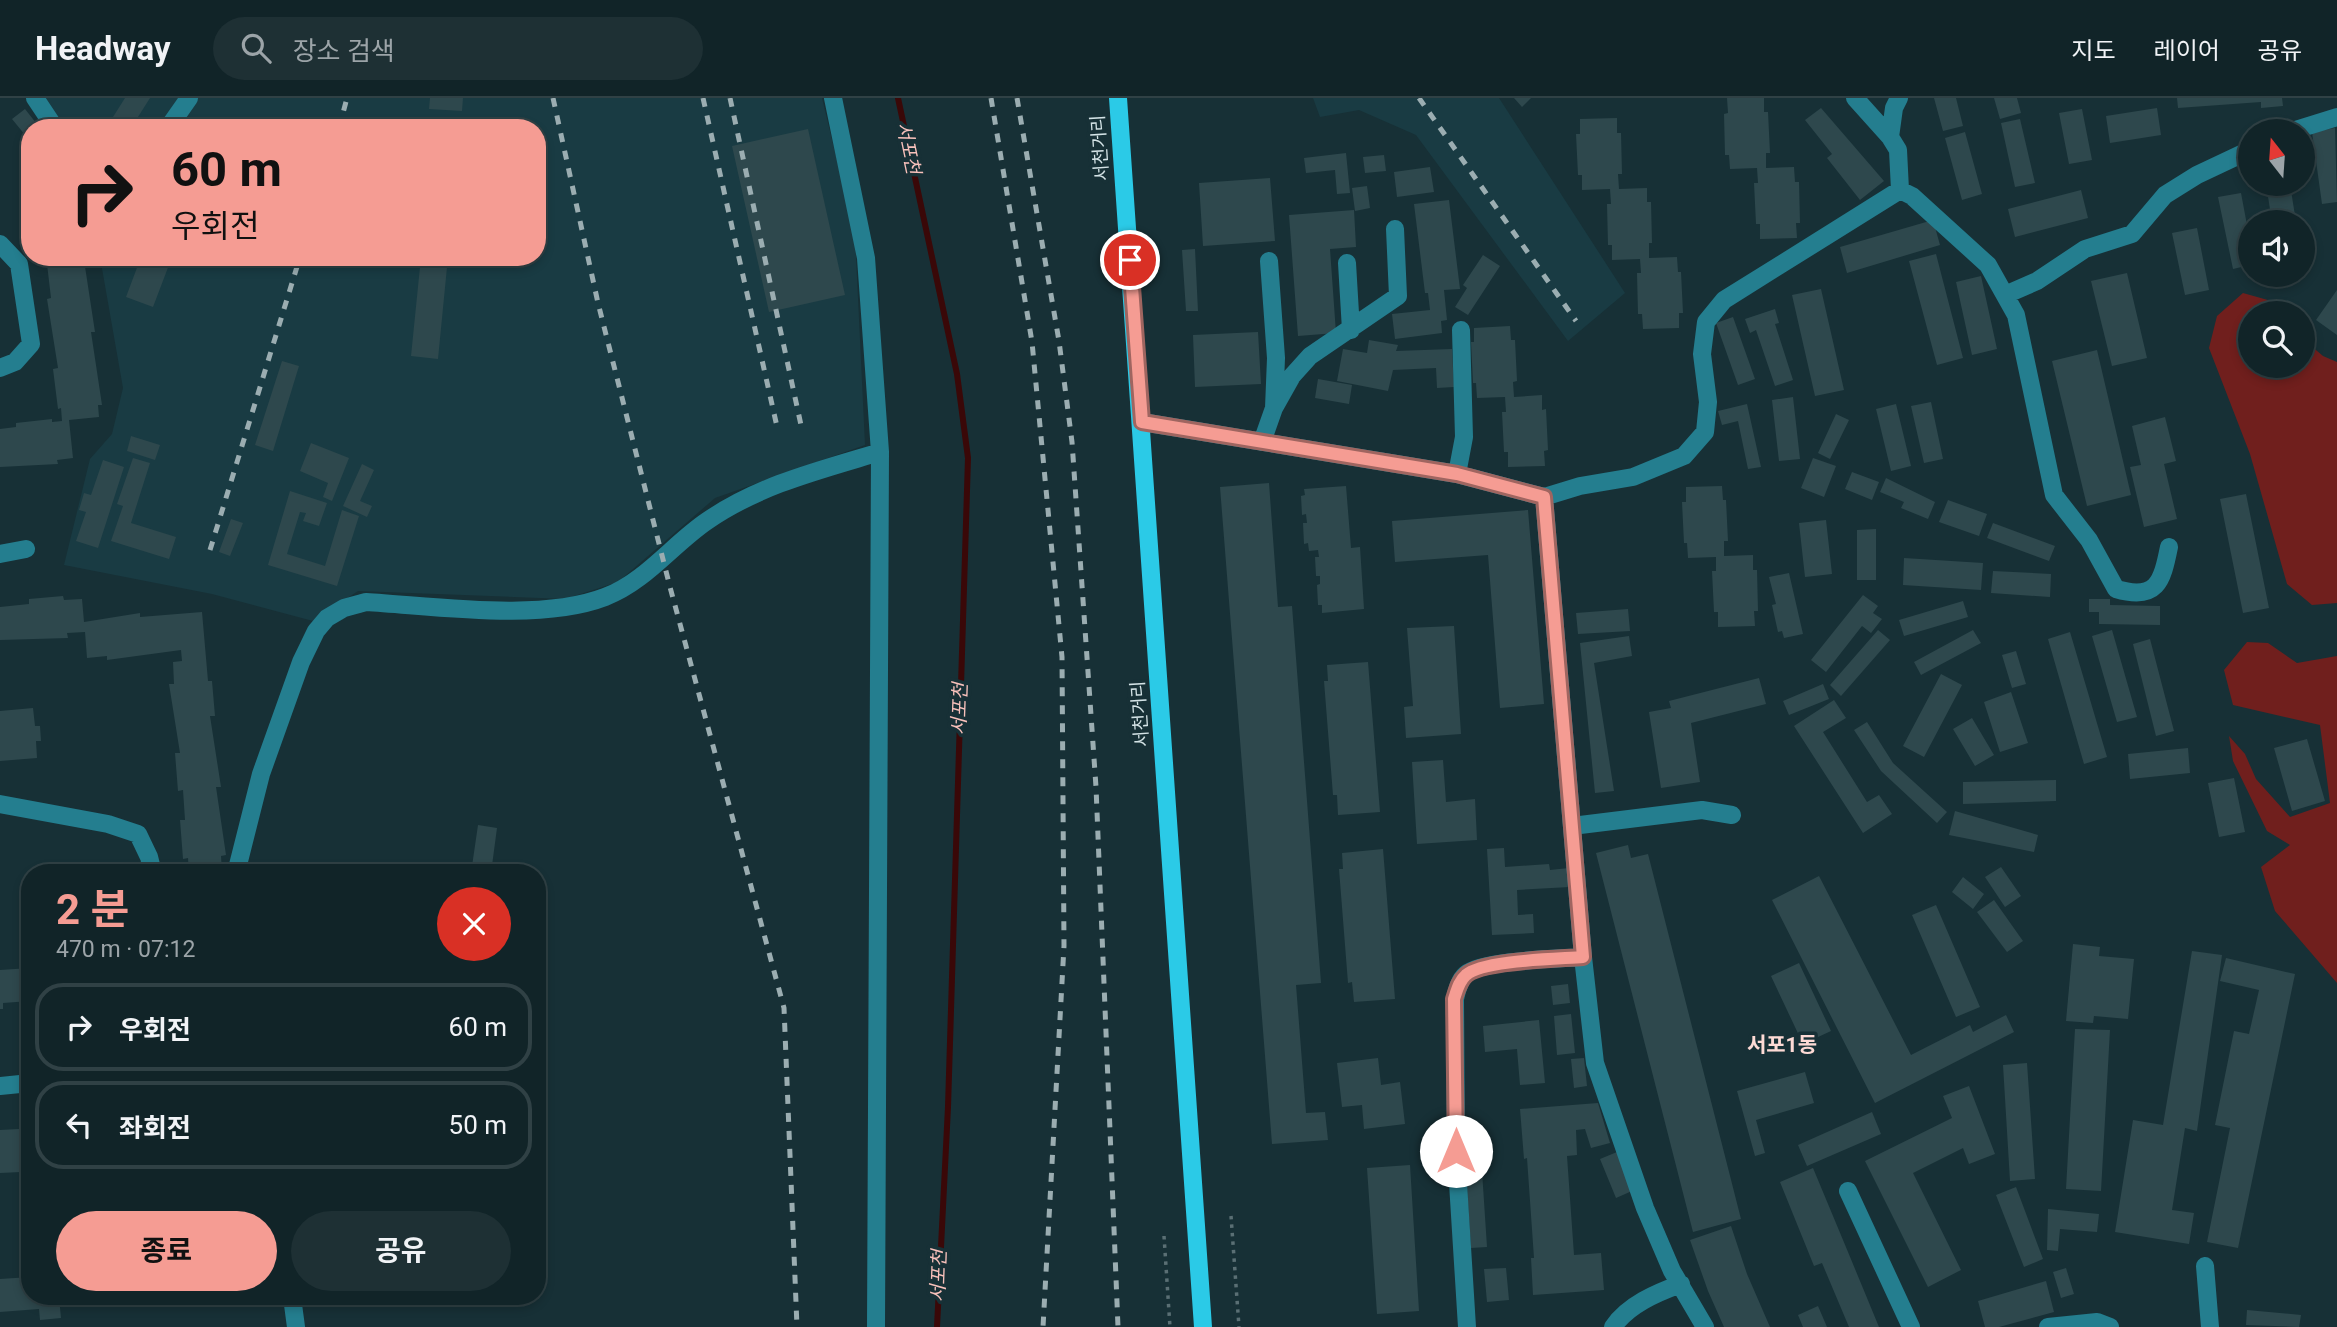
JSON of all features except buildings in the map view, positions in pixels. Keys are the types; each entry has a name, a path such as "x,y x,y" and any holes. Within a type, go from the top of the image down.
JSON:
{"main road":[{"name":"서천거리","path":"1118,98 1203,1327"}],"street":[{"path":"35,98 49,119"},
{"path":"174,119 189,98"},
{"path":"833,98 866,258 880,452 876,1327"},
{"path":"1855,98 1898,150 1900,190"},
{"path":"1890,138 1894,108 1899,98"},
{"path":"2315,124 2337,117"},
{"path":"2005,295 2037,281 2085,249 2132,234 2165,195 2238,156"},
{"path":"1142,422 1457,474 1544,497 1580,486 1633,477 1684,457 1705,432 1708,402 1702,354 1706,322 1724,300 1900,190"},
{"path":"1900,190 1912,196 1959,236 1988,265 2016,315 2054,495 2089,540 2116,589 2133,594 2152,590 2163,578 2169,547"},
{"path":"1262,442 1274,408 1292,376 1310,356 1398,296 1395,229"},
{"path":"0,244 19,264 31,344 15,362 0,368"},
{"path":"1269,261 1276,358 1274,408"},
{"path":"1347,263 1351,330"},
{"path":"1457,474 1464,437 1465,391 1461,330"},
{"path":"238,864 261,774 296,675 316,631 327,618 344,608 366,602 532,609 581,604 626,586 707,521 759,491 880,452"},
{"path":"1544,497 1583,957 1595,1063 1645,1208 1705,1327"},
{"path":"0,554 26,549"},
{"path":"0,804 108,824 138,834 151,864"},
{"path":"1572,826 1702,810 1732,815"},
{"path":"1467,1327 1456,1151 1454,999 1460,982 1468,973 1486,967 1583,957"},
{"path":"0,1086 21,1084"},
{"path":"1848,1191 1911,1327"},
{"path":"2206,1266 2210,1327"},
{"path":"1613,1327 1619,1318 1654,1294 1681,1284"},
{"path":"293,1305 296,1327"},
{"path":"2048,1327 2097,1322 2110,1327"}],"path":[{"path":"1231,1216 1239,1327"},
{"path":"1164,1236 1170,1327"}],"shaded area":[{"path":"26,98 822,98 855,235 865,445 715,498 618,582 565,599 358,591 313,621 212,594 64,565 90,459 112,434 123,388 102,266 546,266 546,119 39,119"},
{"path":"1313,98 1499,98 1625,293 1568,341 1416,135 1359,110 1320,117"},
{"path":"2243,293 2271,301 2238,301 2238,378 2315,378 2315,349 2337,362 2337,603 2312,605 2287,584 2250,454 2209,348 2217,316"},
{"path":"2247,642 2268,643 2297,663 2337,656 2337,983 2275,911 2261,867 2290,845 2267,831 2233,761 2229,736 2245,754 2256,779 2290,817 2330,803 2320,725 2233,705 2224,670"}],"waterway":[{"name":"서포천","path":"898,98 957,374 968,458 948,1107 937,1327"}],"railway":[{"path":"341,119 347,98"},
{"path":"553,98 598,303 670,587 784,1008 797,1327"},
{"path":"703,98 778,431"},
{"path":"730,98 801,425"},
{"path":"991,98 1032,342 1062,657 1064,946 1043,1327"},
{"path":"1017,98 1059,341 1072,442 1096,787 1118,1327"},
{"path":"1419,98 1576,321"},
{"path":"210,550 297,266"}],"district":[{"name":"서포1동","path":"1782,1045"}],"route":[{"path":"1130,260 1142,422 1457,474 1544,497 1583,957 1531,960 1486,967 1468,973 1460,982 1454,999 1456,1151"}]}
